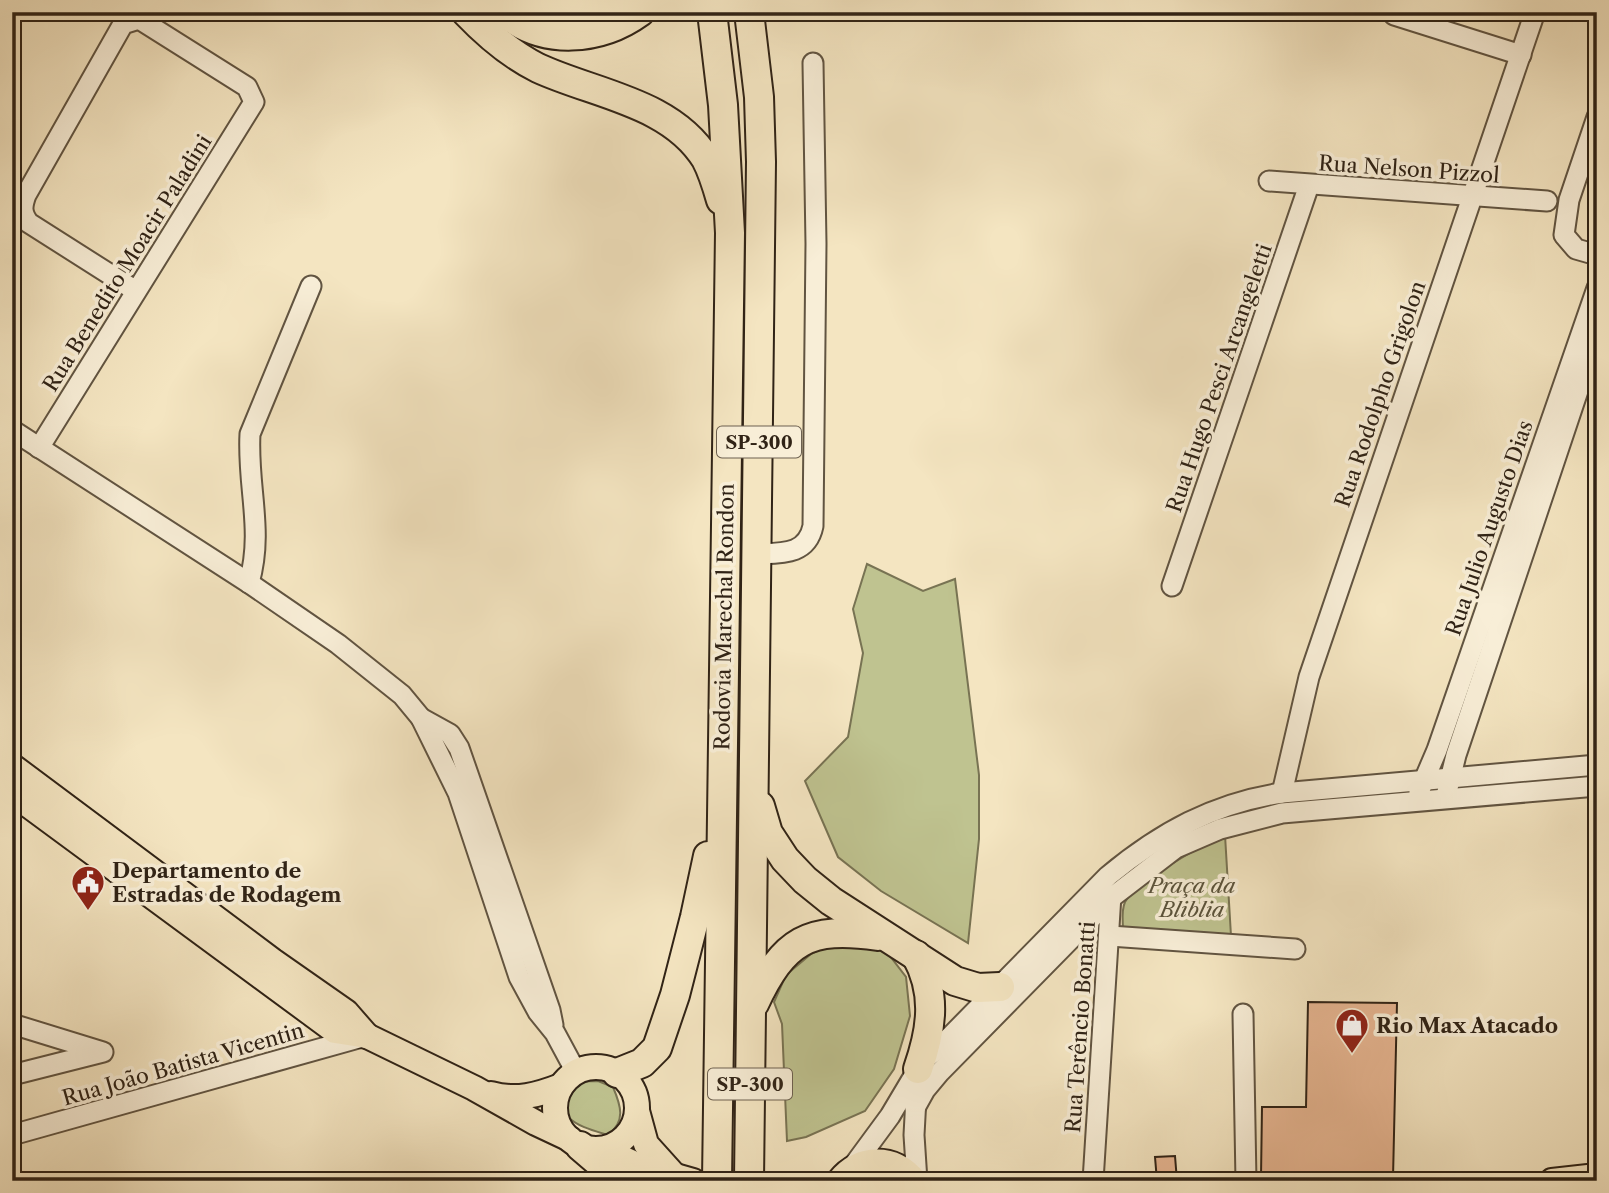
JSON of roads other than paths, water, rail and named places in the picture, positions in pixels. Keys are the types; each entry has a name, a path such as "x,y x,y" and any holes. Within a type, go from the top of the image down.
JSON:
{"highway":[{"path":"466,12 490,38 537,67 639,106 676,127 693,142 710,167 730,233"},
{"path":"505,12 515,21 533,30 556,36 586,35 618,26 640,12"},
{"name":"Rodovia Marechal Rondon","path":"712,12 723,105 730,233 716,1181"},
{"name":"Rodovia Marechal Rondon","path":"749,12 759,97 761,234 749,1181"},
{"path":"759,97 764,36 771,12"},
{"path":"754,788 768,833 785,859 805,880 831,901 955,981 967,987 1000,987"},
{"path":"617,1073 642,1063 657,1048 675,995 695,917 721,792"},
{"path":"751,1010 773,967 784,954 801,942 822,933 832,932 886,937"},
{"path":"916,955 925,971 931,1002 931,1021 919,1066"},
{"path":"584,1145 615,1181"}],"main road":[{"path":"12,766 272,961 346,1012 367,1036"},
{"path":"12,793 335,1031 367,1036 474,1088 536,1124 584,1145 684,1178"},
{"path":"474,1088 504,1098 537,1095 589,1068 604,1068 617,1073 629,1083 636,1096 646,1144 684,1178"},
{"path":"569,1079 555,1105 556,1115 559,1124 584,1145 622,1140 635,1122 637,1111"},
{"path":"842,1177 864,1162 880,1160 894,1164 916,1181"},
{"path":"1552,1181 1597,1176"}],"street":[{"name":"Rua Rodolpho Grigolon","path":"1282,793 1309,677 1535,12"},
{"path":"1394,15 1521,55"},
{"name":"Rua Benedito Moacir Paladini","path":"39,448 254,102 247,86 139,19 122,24 22,206 24,218 29,223 136,291"},
{"path":"757,554 785,552 804,545 811,537 813,526 816,244 813,63"},
{"path":"1597,117 1569,200 1564,235 1576,249 1597,255"},
{"name":"Rua Nelson Pizzol","path":"1269,181 1547,201"},
{"name":"Rua Hugo Pesci Arcangeletti","path":"1172,586 1309,185"},
{"path":"249,583 257,545 257,523 248,459 250,434 311,286"},
{"name":"Rua Julio Augusto Dias","path":"1416,802 1597,288"},
{"name":"Rua Julio Augusto Dias","path":"1447,790 1597,334"},
{"path":"12,430 249,583 374,671 402,695 421,718 450,734 459,748 505,907 550,1010 569,1079"},
{"path":"915,1108 940,1072 1111,898 1176,848 1220,828 1282,813 1416,802 1447,790 1597,765"},
{"path":"842,1177 890,1116 919,1066 1108,876 1172,829 1212,810 1282,793 1422,782 1447,790 1597,786"},
{"name":"Rua Terêncio Bonatti","path":"1093,1181 1110,936 1111,898 1108,876"},
{"path":"1110,936 1295,949"},
{"path":"1243,1014 1246,1181"},
{"path":"12,1024 103,1052 12,1075"},
{"name":"Rua João Batista Vicentin","path":"12,1135 367,1036"},
{"path":"916,1181 914,1135 919,1066"}],"place":[{"name":"Departamento de Estradas de Rodagem","path":"88,912"},
{"name":"Rio Max Atacado","path":"1352,1055"}],"park label":[{"name":"Praça da Bliblia","path":"1192,897"}]}
